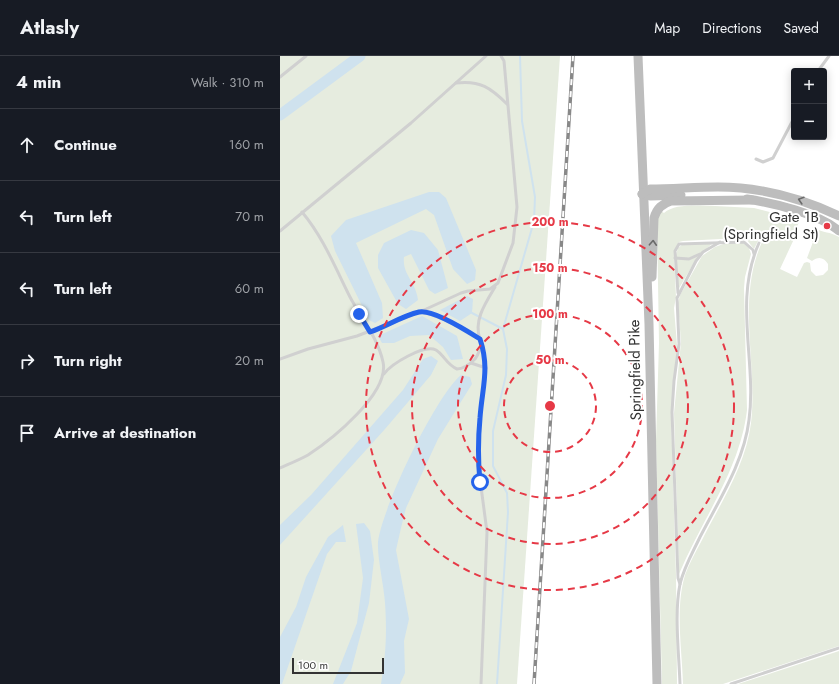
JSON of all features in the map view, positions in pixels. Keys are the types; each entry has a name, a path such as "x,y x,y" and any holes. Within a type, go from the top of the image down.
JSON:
{"main road":[{"name":"Springfield Pike","path":"638,56 642,194 649,324 657,684"},
{"path":"642,194 650,189 735,188 786,196 817,205 839,216"},
{"path":"642,194 651,196 718,195 752,200 787,208 812,217 826,228 839,231"},
{"path":"649,324 654,218 658,209 671,201 752,200"}],"lane":[{"path":"280,77 306,56"},
{"path":"280,231 486,56"},
{"path":"481,684 487,532 480,482 478,442 486,368 478,331 481,313 501,277 508,258 517,218 504,61 501,56"},
{"path":"820,68 829,56"},
{"path":"456,83 476,82 493,91 507,104"},
{"path":"756,159 763,162 773,158 791,124"},
{"path":"812,217 817,205"},
{"path":"302,212 320,236 359,314 370,332 383,362 383,376"},
{"path":"675,258 683,260 689,259 702,254 720,242"},
{"path":"680,584 678,578 672,412 679,344 676,307 678,295 675,251 679,244 744,242 753,250 754,255"},
{"path":"680,684 678,600 680,584 686,565 734,470 746,435 750,405 746,313 747,281 759,243"},
{"path":"678,295 702,254"},
{"path":"280,359 308,349 370,332 468,291 485,291 496,286"},
{"path":"420,312 440,318 467,331 481,341"},
{"path":"280,468 309,454 355,418 370,399 383,376 394,364 429,349 437,351 446,361 457,369 462,369 477,355 481,341"},
{"path":"470,363 486,368"},
{"path":"731,684 839,648"}],"shaded area":[{"path":"280,56 560,56 517,684 280,684"},
{"path":"681,206 754,208 800,220 792,238 794,239 780,269 797,277 804,263 807,262 810,263 811,271 816,276 823,275 828,270 828,264 823,259 816,258 812,261 807,258 813,242 808,238 813,227 839,237 839,646 723,684 683,684 680,601 685,575 692,558 724,499 738,469 744,454 751,423 752,378 749,332 750,286 754,264 762,242 759,239 754,249 747,240 739,238 683,241 679,242 674,251 676,297 674,308 677,345 671,414 676,575 677,684 662,684 656,440 659,343 657,221 661,211 664,213"},
{"path":"713,243 698,256 678,290 676,255 678,248 683,244"},
{"path":"726,243 744,243 749,248 751,254 745,277 744,288 747,410 737,453 719,494 679,574 674,413 681,342 678,303 680,295 702,256 715,247"},
{"path":"839,651 839,684 738,684"}],"water":[{"path":"429,192 439,192 446,198 476,270 475,280 467,284 453,269 434,215 426,209 356,243 382,303 383,318 375,323 369,320 335,251 331,236 346,220"},
{"path":"411,230 424,233 438,250 448,288 435,294 429,290 411,254 404,257 405,269 415,288 418,300 406,309 398,304 378,268 378,255 384,243"},
{"path":"467,296 473,299 472,313 460,321 440,310"},
{"path":"422,316 457,336 463,359 451,360 443,347 429,335 410,336 394,343 382,343 378,336"},
{"path":"431,356 438,361 431,375 385,429 280,545 280,525 311,495 403,390 423,359"},
{"path":"461,375 470,377 472,384 438,439 406,508 396,550 409,619 404,641 405,673 400,684 381,684 386,634 386,614 378,548 382,526 399,480 424,429 450,387"},
{"path":"364,523 370,531 374,560 369,603 351,671 343,684 333,684 357,623 363,578 356,524"},
{"path":"343,525 346,542 336,542 327,554 282,684 280,684 280,637 296,607 306,577 328,537"}],"waterway":[{"path":"280,115 360,56"},
{"path":"497,684 508,512 507,493 493,466 493,431 506,375 507,349 503,329 534,221 535,197 522,121 520,56"},
{"path":"472,313 503,329"}],"railway":[{"path":"534,684 573,56"}],"place":[{"name":"Gate 1B (Springfield St)","path":"827,226"}],"route":[{"path":"359,314 370,332 420,312 424,312 467,331 480,339 484,352 486,379 480,416 478,442 480,482"}]}
